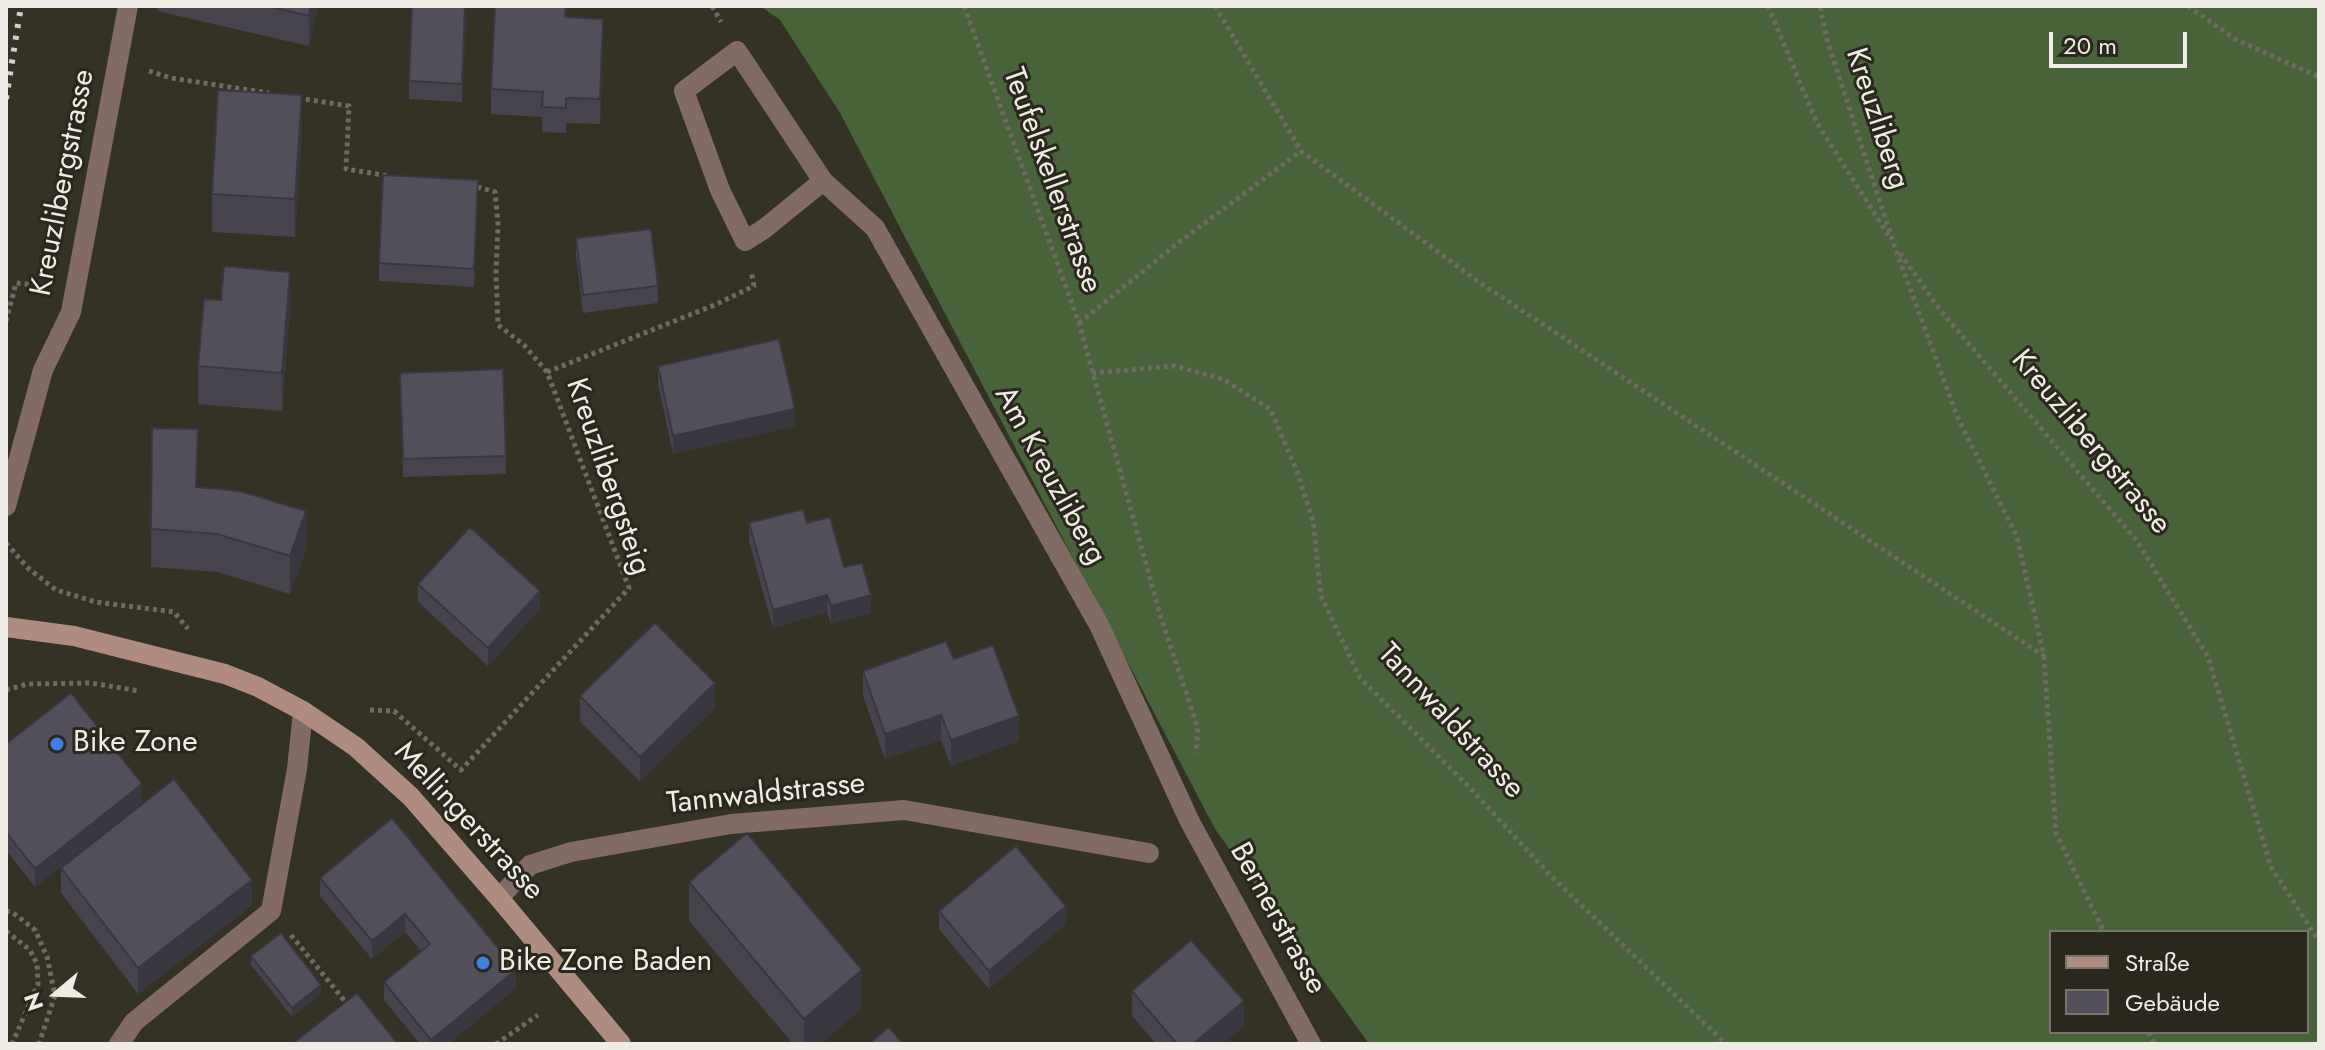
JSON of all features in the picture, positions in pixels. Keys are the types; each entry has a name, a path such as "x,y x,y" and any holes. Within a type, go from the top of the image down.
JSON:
{"main road":[{"name":"Mellingerstrasse","path":"6,627 74,636 225,674 303,711 356,747 411,797 621,1044"}],"street":[{"name":"Kreuzlibergstrasse","path":"6,506 43,370 71,312 128,6"},
{"name":"Am Kreuzliberg","path":"745,241 720,190 684,91 737,51 823,181 875,228 1099,625 1190,822"},
{"path":"745,241 823,181"},
{"path":"119,1044 134,1022 271,911 297,769 303,711"},
{"name":"Tannwaldstrasse","path":"499,898 530,865 571,852 731,824 904,810 1149,853"},
{"name":"Bernerstrasse","path":"1190,822 1311,1044"}],"path":[{"name":"Teufelskellerstrasse","path":"964,6 1079,323 1161,618 1198,728 1195,759"},
{"path":"1215,6 1301,151 1476,280 2044,656"},
{"name":"Kreuzlibergstrasse","path":"1768,6 1817,123 1894,245 1940,310 2137,541 2208,657 2271,867 2319,941"},
{"name":"Kreuzliberg","path":"1820,6 1832,54 1894,245"},
{"path":"2188,6 2235,39 2319,77"},
{"path":"118,61 171,78 275,94"},
{"path":"290,96 349,106 346,169 373,175 402,176"},
{"path":"1079,323 1178,243 1301,151"},
{"path":"473,186 495,192 498,325 524,345 547,372"},
{"name":"Kreuzlibergsteig","path":"370,710 394,711 461,770 629,588 547,372 717,304 754,286 745,241"},
{"path":"1894,245 1957,416 2017,537 2044,656 2056,833 2103,930"},
{"path":"6,321 16,283 76,288"},
{"name":"Tannwaldstrasse","path":"1092,373 1175,366 1223,379 1270,409 1297,471 1313,521 1321,596 1360,678 1470,788 1551,876 1726,1044"},
{"path":"6,543 28,568 56,590 96,602 174,612"},
{"path":"6,690 27,684 91,683 146,692"},
{"path":"6,911 12,912 35,930 47,957 55,995 39,1044"},
{"path":"271,911 354,1011"},
{"path":"6,931 30,950 38,974 31,1005 12,1044"},
{"path":"496,1044 538,1015"}],"green space":[{"path":"760,6 2319,6 2319,1044 1369,1044 1215,829 840,113 780,20"}],"building":[{"path":"268,6 311,6 309,16"},
{"path":"412,6 465,6 462,84 409,81"},
{"path":"495,6 566,6 565,17 603,19 600,99 566,98 566,108 542,107 543,92 491,89"},
{"path":"218,90 302,95 295,199 212,194"},
{"path":"383,175 478,180 474,269 379,263"},
{"path":"651,229 658,286 583,295 576,238"},
{"path":"224,266 290,272 282,373 198,366 204,299 221,300"},
{"path":"779,339 795,409 673,436 658,366"},
{"path":"503,369 506,456 403,459 400,373"},
{"path":"152,428 198,429 196,487 240,491 306,511 290,556 217,534 151,529"},
{"path":"803,509 807,523 830,517 844,567 862,563 871,595 831,606 827,595 773,610 749,523"},
{"path":"470,527 540,591 488,648 418,584"},
{"path":"655,623 715,683 640,757 580,696"},
{"path":"946,641 954,659 993,645 1019,716 951,740 941,715 885,734 863,671"},
{"path":"71,693 142,784 35,869 6,832 6,744"},
{"path":"174,779 252,880 138,968 61,868"},
{"path":"392,818 516,970 431,1040 384,982 430,944 405,914 372,941 320,878"},
{"path":"747,833 862,970 804,1019 689,882"},
{"path":"1016,846 1066,906 989,971 939,911"},
{"path":"281,933 321,985 292,1008 251,956"},
{"path":"1191,940 1244,1001 1193,1044 1177,1044 1132,991"},
{"path":"357,993 398,1044 292,1044"},
{"path":"889,1027 903,1044 869,1044"}],"railway":[{"path":"6,99 21,6"}],"place":[{"name":"Bike Zone","path":"57,744"},
{"name":"Bike Zone Baden","path":"483,963"}]}
